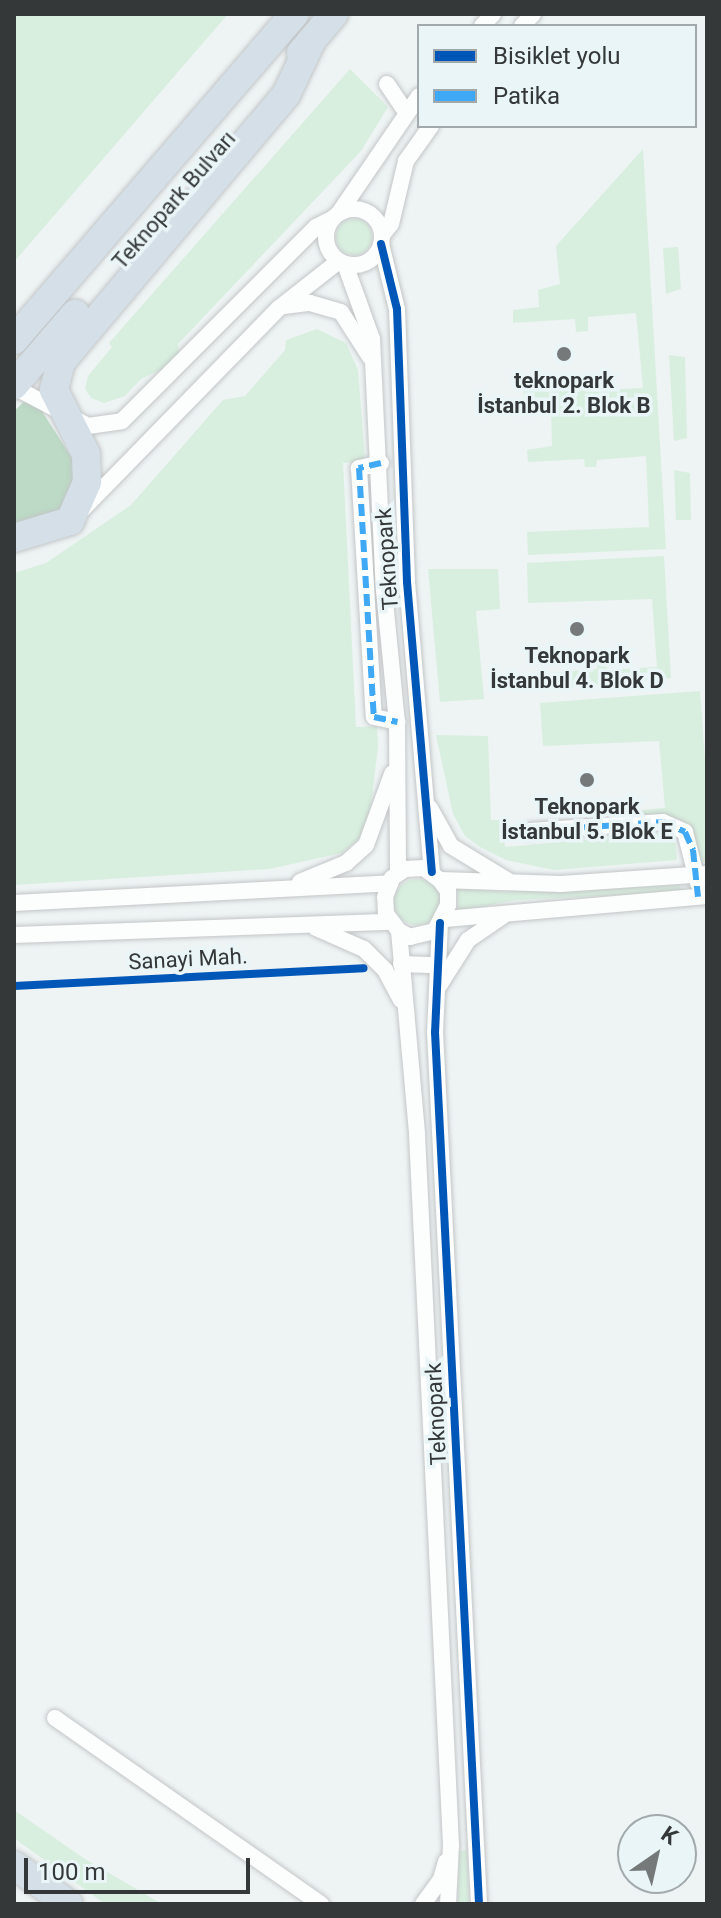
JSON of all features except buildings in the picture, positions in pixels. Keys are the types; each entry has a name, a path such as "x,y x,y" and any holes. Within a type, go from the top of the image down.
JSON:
{"highway":[{"name":"Teknopark Bulvarı","path":"20,332 294,14"},
{"name":"Teknopark Bulvarı","path":"14,386 334,14"},
{"path":"14,538 70,521 89,466 54,390 61,362 286,95 312,40"},
{"path":"14,1865 68,1904"}],"street":[{"path":"387,84 405,111"},
{"path":"336,216 405,111 417,98"},
{"path":"70,521 279,308 342,262 371,259 391,224 406,161 430,128"},
{"path":"14,386 46,400 70,420 101,428 122,421 316,227 336,216 367,212 382,240"},
{"name":"Teknopark","path":"336,216 327,245 342,262 367,315 381,463 384,590 397,722 394,878 385,907 395,926 401,964 417,1134 451,1845 448,1904"},
{"name":"Teknopark","path":"382,240 397,309 398,437 420,768 436,876 448,891 434,994 479,1904"},
{"name":"Teknopark","path":"279,308 310,303 341,312 359,334 374,366"},
{"name":"Teknopark","path":"284,887 346,863 366,845 397,757"},
{"name":"Teknopark","path":"420,768 429,806 443,837 464,857 512,882"},
{"path":"530,831 663,822 685,832 702,874 703,896"},
{"name":"Teknopark","path":"14,903 394,878 414,868 436,876 512,882 702,874"},
{"name":"Teknopark","path":"14,935 299,923 395,926 423,935 435,931 442,921 513,911 703,896"},
{"name":"Teknopark","path":"434,994 468,940 513,911"},
{"name":"Teknopark","path":"299,923 336,933 364,949 385,970 403,1005"},
{"path":"401,964 436,965"},
{"path":"55,1718 321,1904"},
{"name":"Teknopark","path":"423,1904 441,1879 451,1845"}],"green space":[{"path":"14,14 228,14 14,262"},
{"path":"350,69 388,107 361,151 178,344 180,361 141,379 125,396 104,403 91,398 85,388 88,376 112,347 109,343"},
{"path":"643,149 666,549 528,555 527,532 649,527 646,456 597,460 596,467 585,467 584,459 528,462 527,450 552,446 551,410 525,407 523,389 580,388 580,377 593,376 595,390 643,388 636,313 588,317 588,331 576,332 575,319 513,323 513,310 539,307 538,290 560,284 556,246"},
{"path":"354,219 367,224 372,237 367,250 354,255 341,250 336,237 341,224"},
{"path":"678,247 681,289 666,294 663,248"},
{"path":"317,329 346,343 358,370 365,461 343,463 356,727 377,726 378,747 369,820 360,838 342,853 269,869 14,885 14,573 46,563 131,505 223,400 245,396 285,350 286,340"},
{"path":"669,355 685,357 687,438 674,441"},
{"path":"39,388 43,413 72,458 73,488 58,513 14,530 14,411"},
{"path":"674,470 690,473 691,520 676,520"},
{"path":"664,556 671,678 538,690 539,674 597,669 598,660 606,660 607,670 657,667 652,599 528,603 527,563"},
{"path":"428,569 498,569 500,609 476,611 484,699 440,702"},
{"path":"700,691 707,787 707,861 700,863 692,830 677,818 636,817 634,811 665,808 659,741 543,746 540,703"},
{"path":"436,735 488,736 491,820 502,820 505,847 665,833 675,840 677,860 554,870 506,860 480,847 465,836 453,814"},
{"path":"417,879 433,886 440,902 433,918 417,925 401,918 394,902 401,886"},
{"path":"679,885 682,892 517,900 458,911 458,887 504,892"},
{"path":"14,1810 85,1859 162,1904 105,1904 14,1838"},
{"path":"467,1850 469,1904 458,1904 459,1851"}],"marked path":[{"path":"381,463 359,468 374,717 397,722"},
{"path":"530,831 663,822 685,832 693,850 698,897"}],"cycle path":[{"path":"381,244 397,309 407,582 432,872"},
{"path":"440,923 435,1032 479,1904"},
{"name":"Sanayi Mah.","path":"14,986 364,968"}],"place":[{"name":"teknopark İstanbul 2. Blok B","path":"564,354"},
{"name":"Teknopark İstanbul 4. Blok D","path":"577,629"},
{"name":"Teknopark İstanbul 5. Blok E","path":"587,780"}]}
